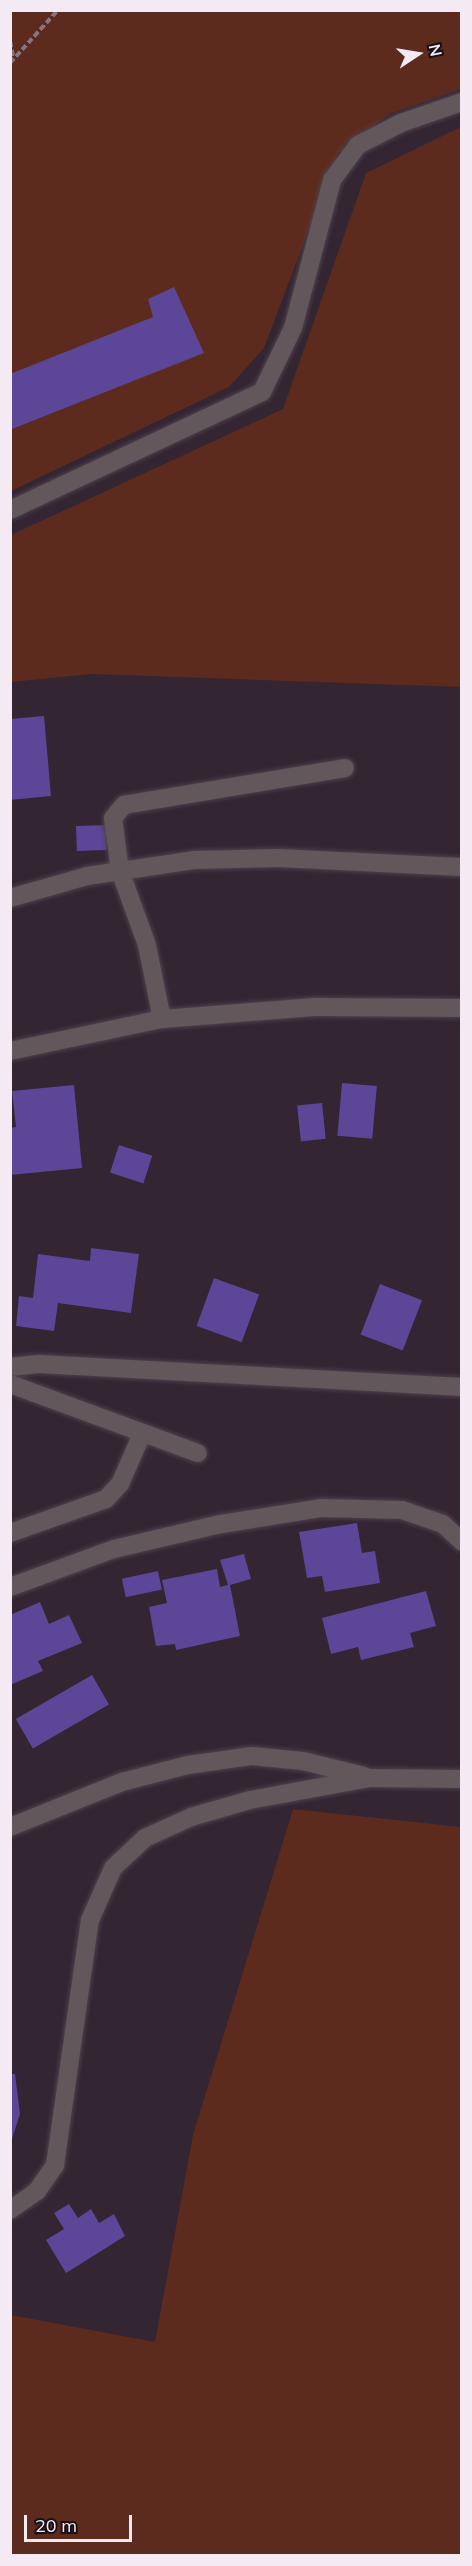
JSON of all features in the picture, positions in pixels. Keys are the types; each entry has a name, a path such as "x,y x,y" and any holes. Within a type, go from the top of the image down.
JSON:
{"street":[{"path":"10,510 262,392 293,328 332,180 358,145 400,123 462,102"},
{"path":"162,1019 147,945 120,871 113,818 124,805 345,768"},
{"path":"10,898 120,871 194,861 278,858 462,867"},
{"path":"11,1050 162,1019 315,1007 462,1008"},
{"path":"10,1367 39,1364 462,1387"},
{"path":"10,1384 198,1453"},
{"path":"10,1533 106,1499 120,1484 142,1434"},
{"path":"10,1587 114,1549 221,1524 321,1508 402,1509 442,1524 462,1542"},
{"path":"10,1827 122,1782 188,1765 241,1757 303,1761 370,1778"},
{"path":"10,2210 37,2191 55,2165 90,1920 113,1868 145,1838 191,1817 250,1800 370,1778 462,1779"}],"path":[{"path":"10,63 13,57 58,10"},
{"path":"10,41 13,57"}],"shaded area":[{"path":"10,11 462,11 461,89 389,114 337,155 264,348 229,387 11,491"},
{"path":"461,127 461,687 92,674 11,682 11,535 283,409 366,173"},
{"path":"293,1809 461,1827 461,2555 11,2555 11,2315 155,2342 193,2135"}],"building":[{"path":"174,287 204,353 12,429 10,374 153,317 148,299"},
{"path":"44,716 51,796 10,800 10,719"},
{"path":"106,825 107,850 77,851 76,826"},
{"path":"342,1083 377,1086 372,1139 337,1136"},
{"path":"74,1085 82,1168 10,1175 10,1128 16,1127 12,1091"},
{"path":"322,1103 326,1139 301,1141 297,1106"},
{"path":"119,1145 152,1156 143,1183 110,1173"},
{"path":"91,1248 139,1254 131,1313 58,1303 54,1331 16,1326 19,1296 33,1298 38,1254 90,1261"},
{"path":"214,1278 259,1294 242,1342 197,1326"},
{"path":"380,1284 422,1300 403,1351 361,1334"},
{"path":"357,1523 362,1553 375,1551 380,1583 325,1592 322,1576 307,1578 299,1532"},
{"path":"244,1554 251,1579 230,1585 240,1636 176,1650 175,1644 156,1646 149,1607 167,1603 162,1580 217,1569 220,1587 228,1585 220,1560"},
{"path":"158,1571 162,1590 126,1597 122,1579"},
{"path":"426,1591 436,1626 410,1633 414,1647 361,1660 358,1647 331,1654 322,1618"},
{"path":"40,1602 49,1624 69,1615 82,1643 38,1661 43,1671 10,1685 10,1615"},
{"path":"92,1675 109,1704 33,1748 16,1719"},
{"path":"10,2074 15,2074 20,2114 11,2142"},
{"path":"69,2204 78,2218 91,2209 99,2223 114,2214 125,2236 66,2273 46,2240 64,2229 54,2213"}]}
